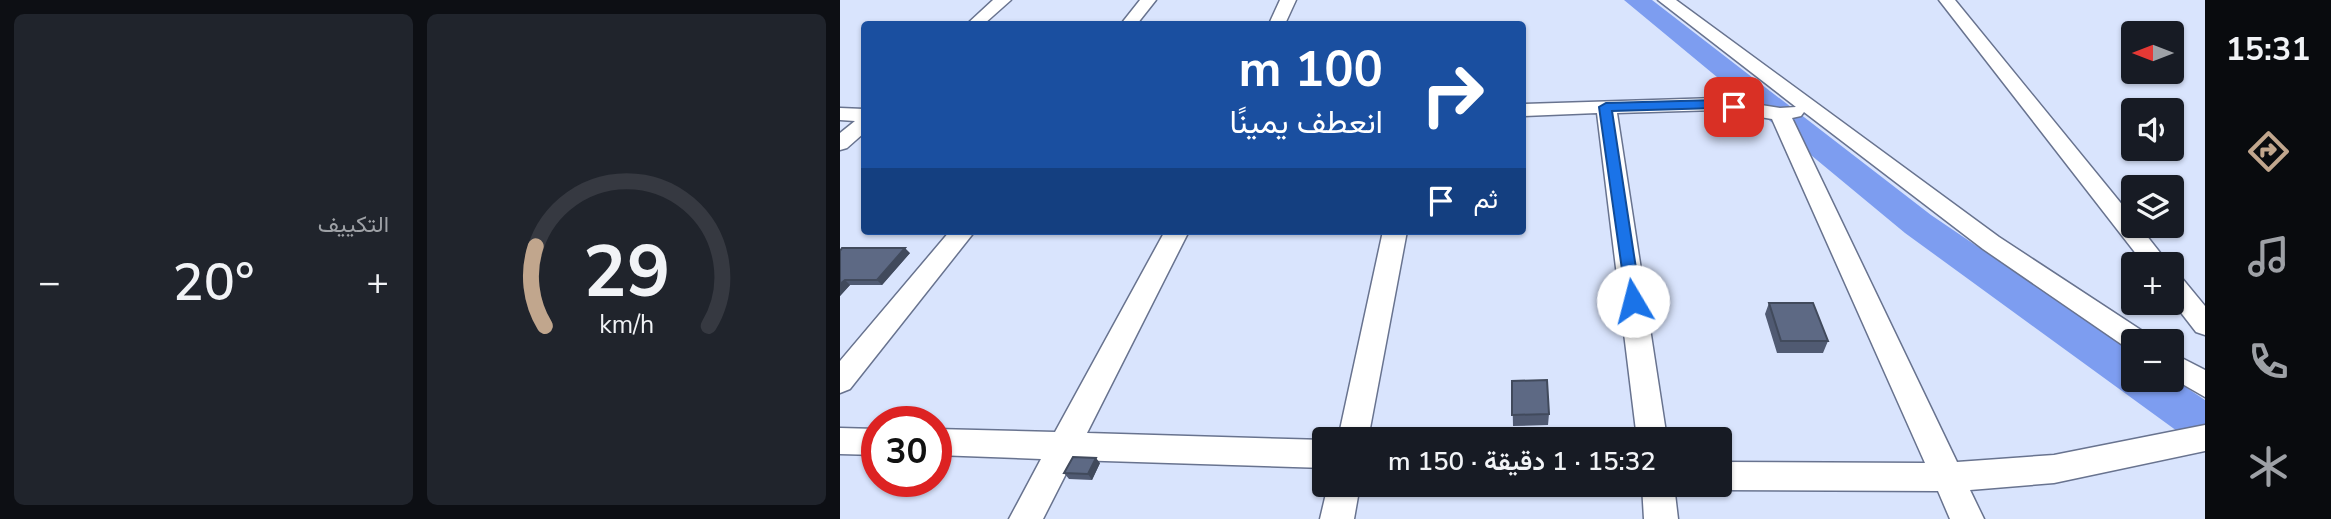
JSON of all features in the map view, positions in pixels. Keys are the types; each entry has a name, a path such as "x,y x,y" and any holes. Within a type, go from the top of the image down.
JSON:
{"street":[{"path":"978,21 1003,0"},
{"path":"1131,21 1148,0"},
{"path":"1278,21 1288,0"},
{"path":"1666,0 1991,243 2121,330"},
{"path":"1947,0 2147,252"},
{"path":"1526,110 1717,104 1780,114 1811,110"},
{"path":"1606,107 1650,427"},
{"path":"840,114 861,115"},
{"path":"1780,114 1967,519"},
{"path":"840,144 861,126"},
{"path":"840,382 960,235"},
{"path":"1026,519 1175,235"},
{"path":"1355,427 1394,235"},
{"path":"2184,297 2204,320"},
{"path":"2184,372 2205,385"},
{"path":"1732,476 1948,477 2056,469 2182,441 2205,439"},
{"path":"840,441 861,442"},
{"path":"952,442 1312,453"},
{"path":"1337,519 1341,497"},
{"path":"1659,497 1661,519"}],"building":[{"path":"842,248 905,248 877,280 845,280 840,284"},
{"path":"1769,303 1813,303 1828,341 1781,341"},
{"path":"1547,380 1549,414 1512,415 1512,381"},
{"path":"1073,457 1096,458 1088,474 1064,473"}],"waterway":[{"path":"1636,0 1918,224 2121,367"},
{"path":"2157,392 2205,425"}],"route":[{"path":"1633,301 1606,107 1688,104 1734,107"}]}
